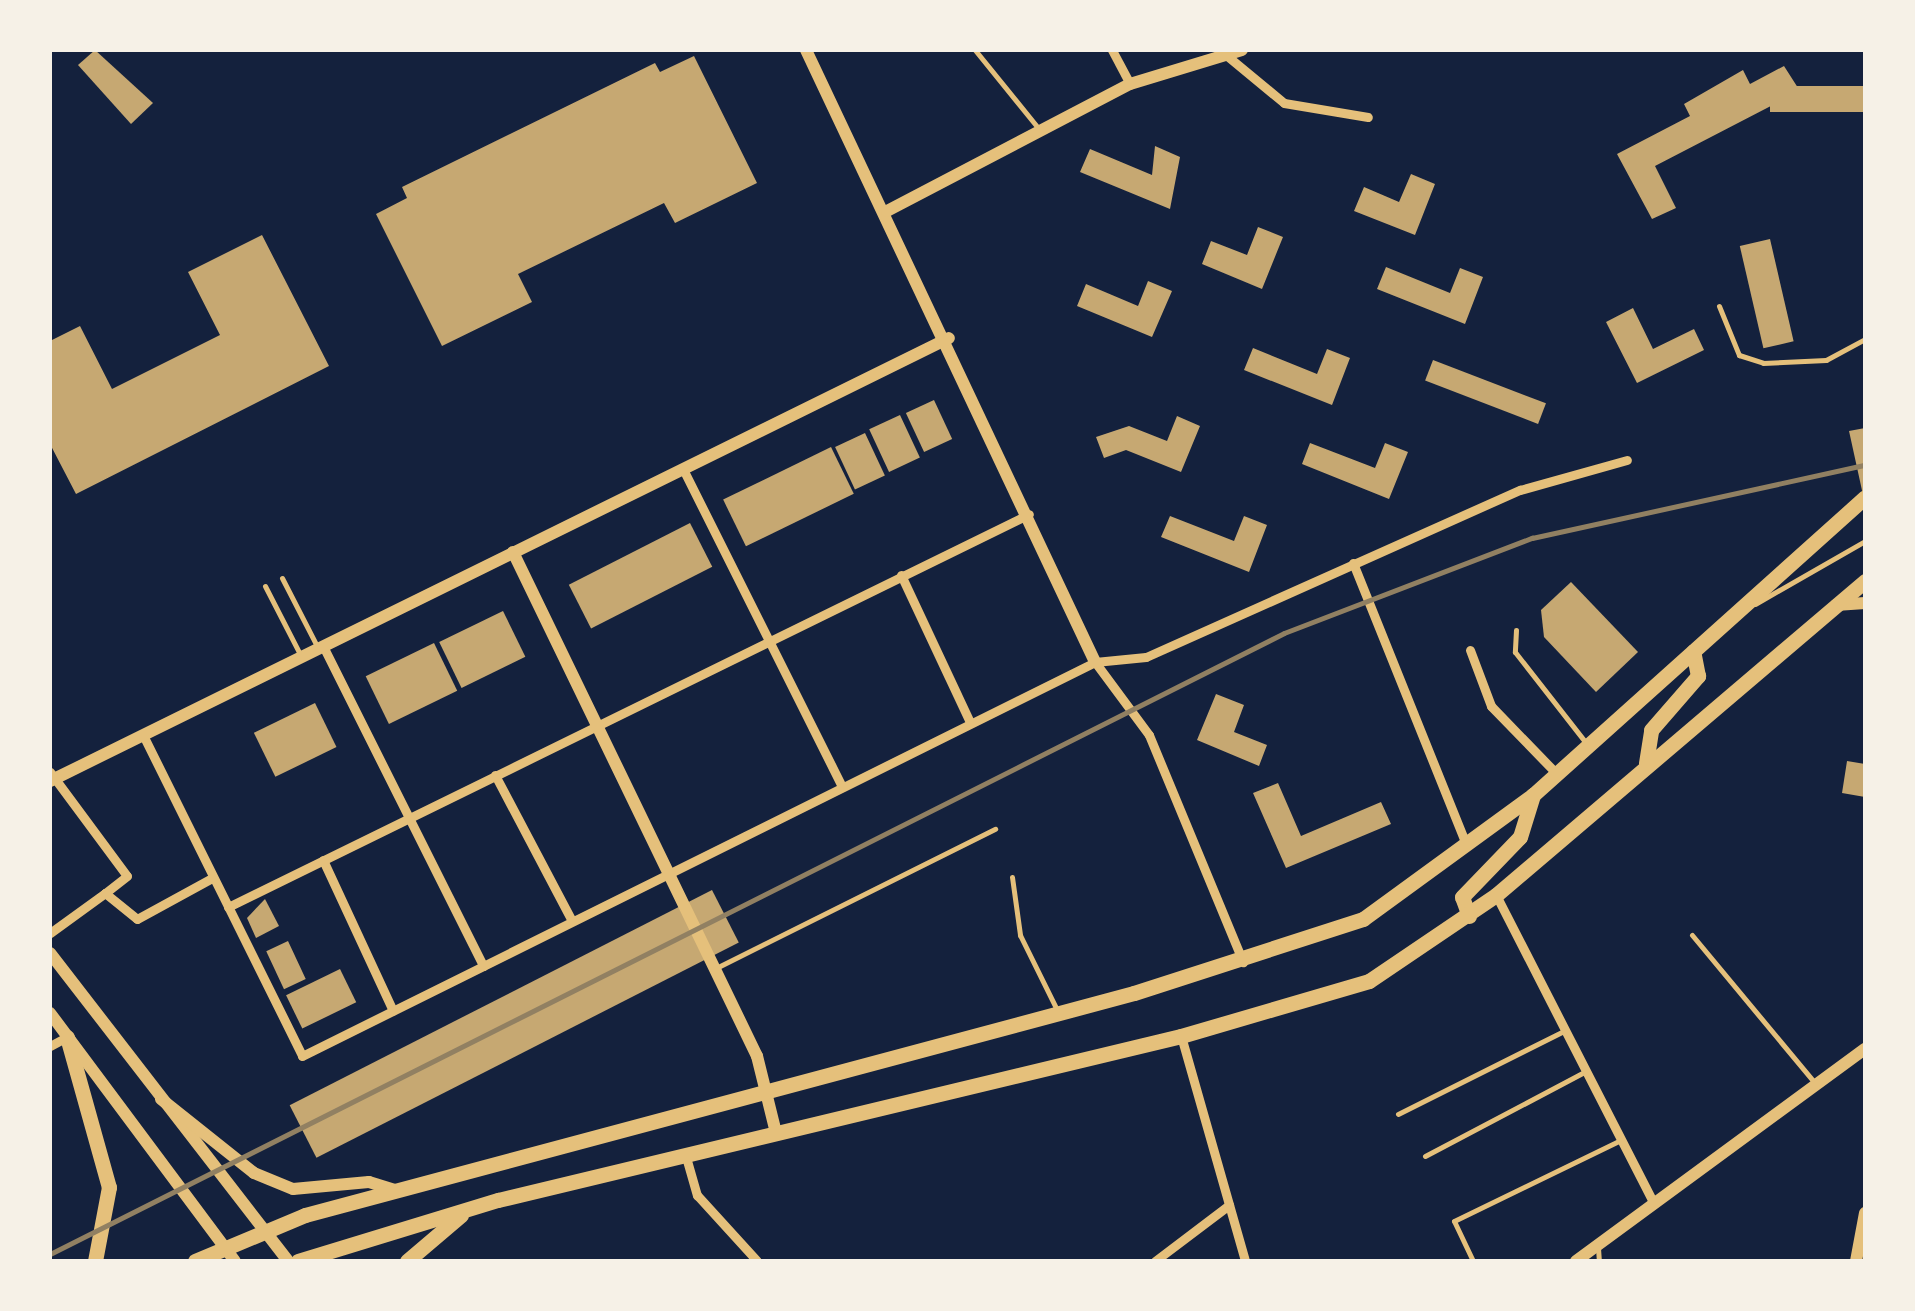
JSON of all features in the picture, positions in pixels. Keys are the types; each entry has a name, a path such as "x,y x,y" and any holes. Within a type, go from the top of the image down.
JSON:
{"main road":[{"path":"806,50 949,338 1094,662"},
{"path":"886,211 1130,84 1242,50"},
{"path":"52,777 949,338"},
{"path":"196,1261 263,1232 767,1090 1244,962 1363,919 1468,849 1533,795 1865,497"},
{"path":"513,552 716,968 767,1090 776,1133"},
{"path":"298,1261 468,1209 1181,1036 1369,980 1470,916 1828,605 1865,582"},
{"path":"1828,605 1865,603"},
{"path":"1646,763 1651,730 1698,676 1693,651"},
{"path":"1470,916 1462,897 1520,838 1533,795"},
{"path":"50,953 147,1089 288,1261"},
{"path":"50,1014 235,1261"},
{"path":"67,1037 109,1187 95,1261"},
{"path":"1576,1261 1865,1049"},
{"path":"147,1089 280,1184 368,1182 402,1192"},
{"path":"407,1261 468,1209"},
{"path":"1856,1261 1865,1213"}],"street":[{"path":"1112,50 1130,84"},
{"path":"1223,54 1284,103 1368,117"},
{"path":"143,735 302,1056 1094,662 1146,657 1520,490 1627,460"},
{"path":"683,469 842,786"},
{"path":"228,907 1030,513"},
{"path":"1353,563 1468,849"},
{"path":"901,576 970,722"},
{"path":"321,647 483,966"},
{"path":"1470,650 1491,706 1556,774"},
{"path":"1094,662 1149,734 1244,962"},
{"path":"495,775 572,921"},
{"path":"50,933 126,876 52,777"},
{"path":"323,860 393,1011"},
{"path":"104,893 137,919 212,878"},
{"path":"1496,894 1654,1204"},
{"path":"1181,1036 1245,1261"},
{"path":"50,1046 67,1037"},
{"path":"686,1157 698,1195 758,1261"},
{"path":"1155,1261 1229,1205"}],"lane":[{"path":"975,50 1040,131"},
{"path":"1718,306 1738,355 1763,364 1826,360 1865,340"},
{"path":"1737,611 1865,541"},
{"path":"282,578 321,647"},
{"path":"265,586 302,657"},
{"path":"1516,630 1515,652 1588,745"},
{"path":"716,968 996,830"},
{"path":"1012,877 1020,935 1058,1012"},
{"path":"1692,935 1816,1085"},
{"path":"1398,1114 1567,1030"},
{"path":"1425,1156 1587,1071"},
{"path":"1472,1261 1454,1222 1621,1140"},
{"path":"1598,1245 1599,1261"}],"building":[{"path":"95,50 153,103 131,124 78,65"},
{"path":"694,56 757,183 675,223 664,203 518,274 532,302 442,346 376,214 407,198 402,187 655,63 660,72"},
{"path":"1784,66 1800,91 1655,166 1676,208 1652,219 1617,154 1690,116 1684,104 1743,70 1750,84"},
{"path":"1770,86 1865,86 1865,112 1770,112"},
{"path":"1155,146 1180,157 1170,209 1080,172 1090,149 1152,175"},
{"path":"1411,174 1435,184 1415,235 1354,211 1364,187 1399,202"},
{"path":"1258,227 1283,237 1262,289 1202,264 1211,241 1247,255"},
{"path":"262,235 329,366 76,494 50,444 50,341 80,326 112,389 220,335 188,272"},
{"path":"1770,239 1794,341 1763,348 1740,246"},
{"path":"1386,267 1450,293 1460,268 1483,277 1465,324 1377,289"},
{"path":"1148,281 1172,291 1152,337 1077,306 1086,284 1138,306"},
{"path":"1633,308 1653,349 1694,329 1704,350 1637,383 1606,322"},
{"path":"1253,348 1317,374 1327,349 1350,358 1332,405 1244,370"},
{"path":"1433,360 1546,403 1538,424 1425,381"},
{"path":"934,400 952,439 924,452 906,413"},
{"path":"900,415 920,458 889,472 869,429"},
{"path":"1177,416 1200,426 1181,472 1126,450 1104,458 1096,437 1129,426 1167,441"},
{"path":"1865,428 1865,495 1863,495 1849,431"},
{"path":"865,433 885,476 855,490 835,447"},
{"path":"1310,443 1375,468 1385,443 1408,452 1389,499 1302,464"},
{"path":"831,447 854,494 746,546 723,500"},
{"path":"1170,516 1234,541 1244,516 1267,525 1249,572 1161,537"},
{"path":"690,523 712,567 591,628 569,585"},
{"path":"1571,582 1638,652 1596,692 1544,637 1541,610"},
{"path":"503,611 525,657 462,688 439,642"},
{"path":"434,643 457,691 389,724 366,676"},
{"path":"1216,694 1244,705 1234,732 1267,745 1259,766 1197,740"},
{"path":"315,703 336,747 275,777 254,733"},
{"path":"1847,761 1865,764 1865,797 1842,793"},
{"path":"1278,783 1301,836 1381,802 1391,824 1286,868 1253,793"},
{"path":"712,890 739,943 316,1158 290,1105"},
{"path":"265,899 279,926 256,938 247,918"},
{"path":"288,941 306,979 284,989 266,951"},
{"path":"340,969 356,1002 302,1029 286,995"}],"railway":[{"path":"50,1254 1284,633 1532,538 1865,465"}]}
